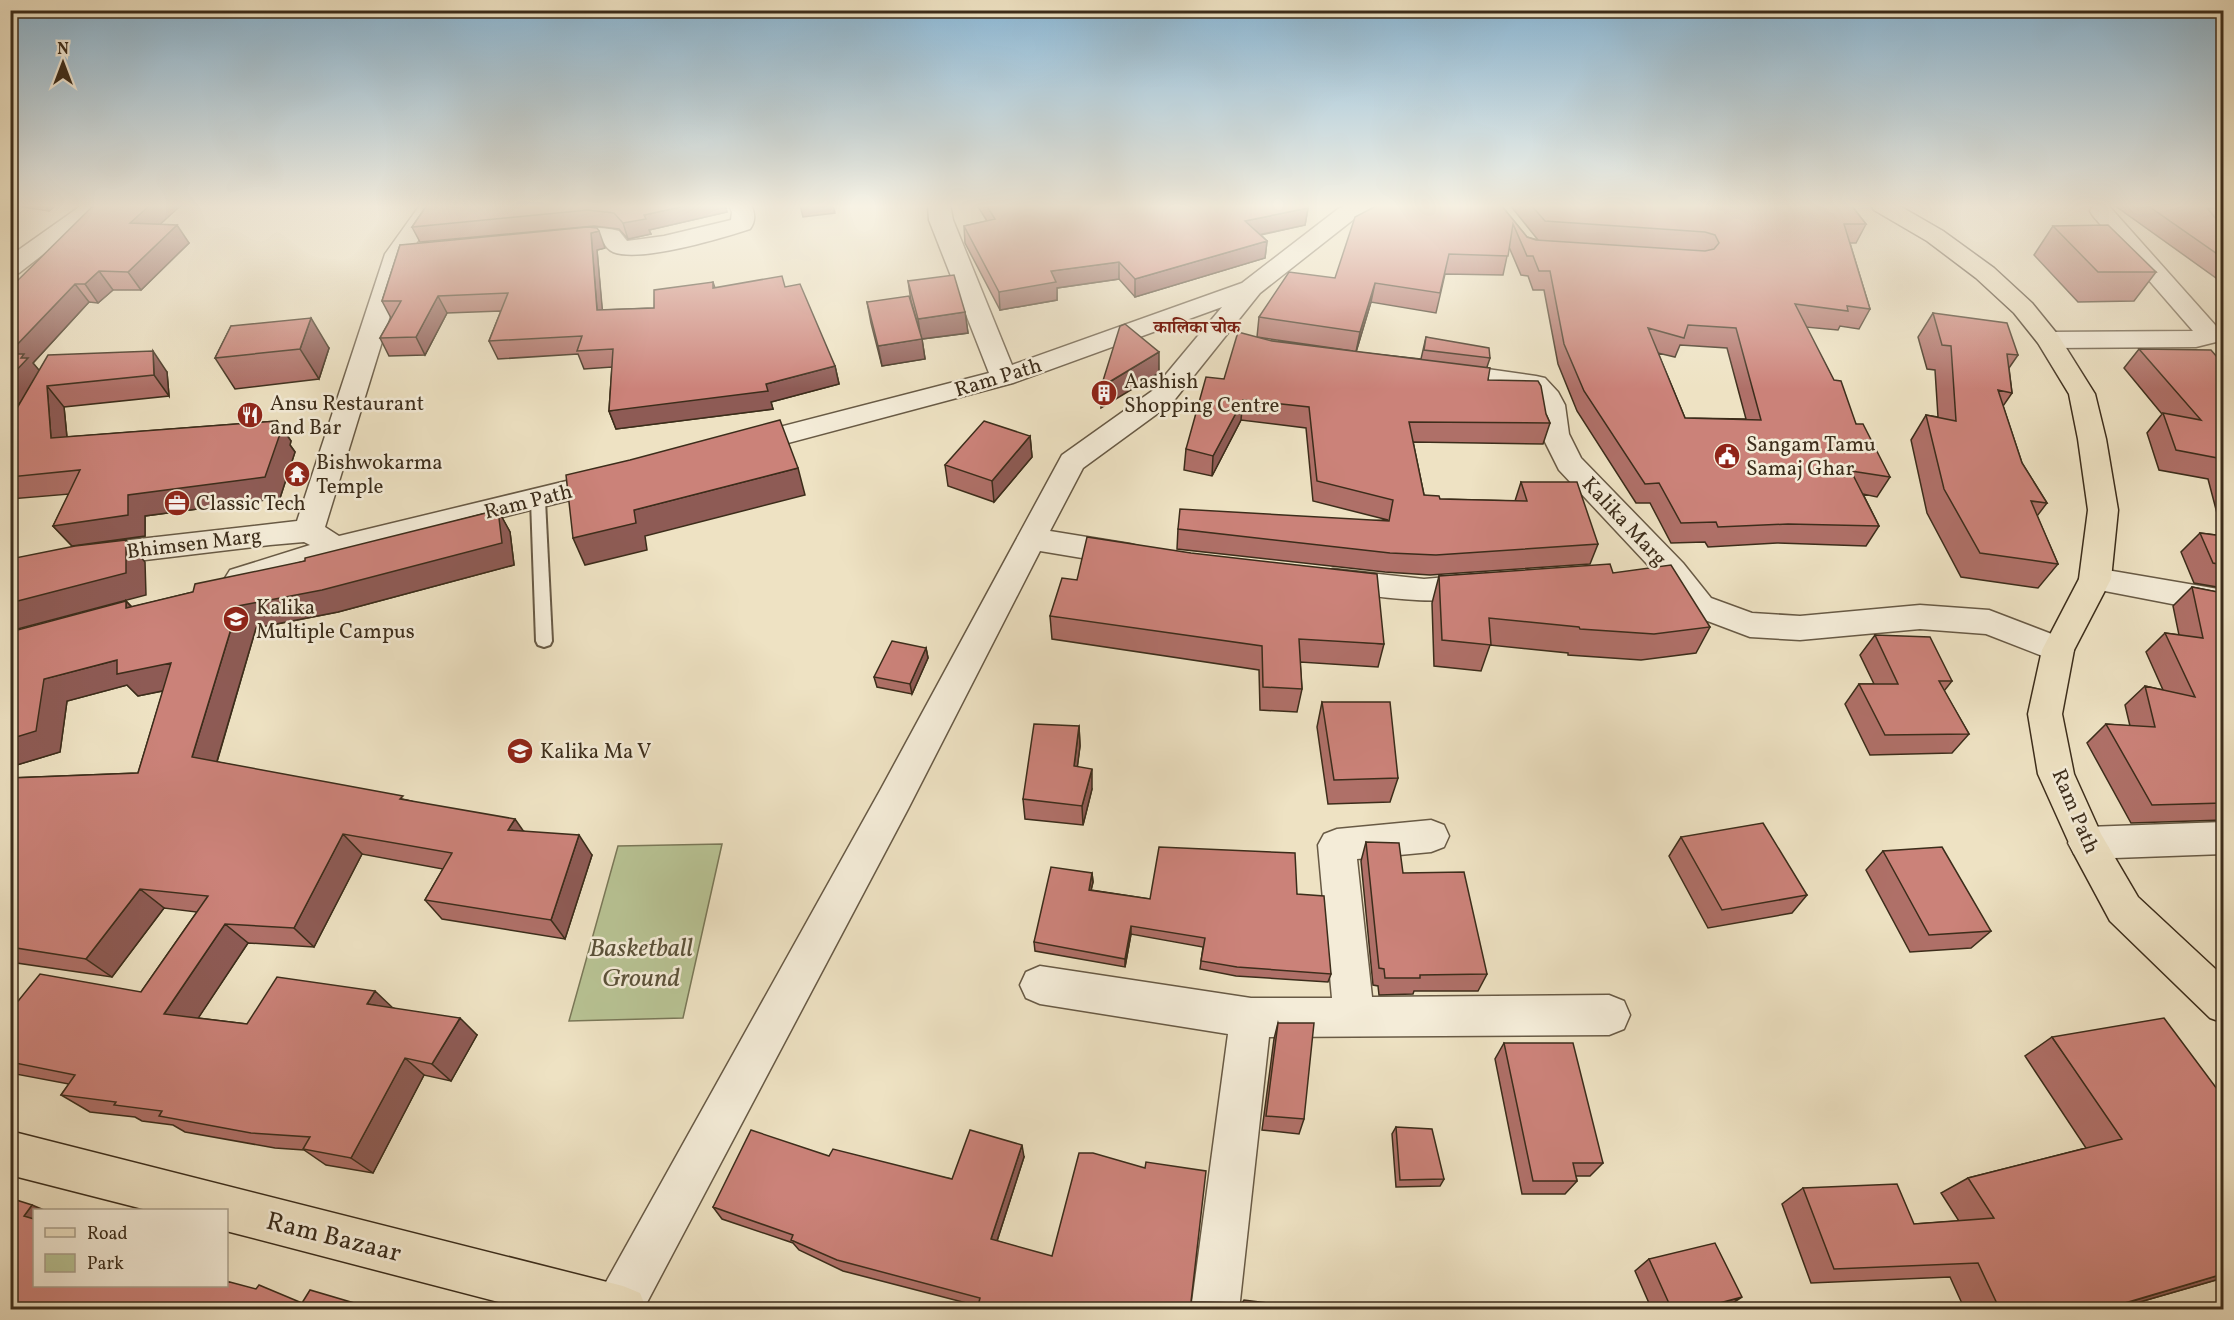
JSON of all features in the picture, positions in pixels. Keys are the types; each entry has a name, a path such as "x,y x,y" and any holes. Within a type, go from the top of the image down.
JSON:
{"main road":[{"name":"Ram Path","path":"1976,267 2023,308 2049,340 2082,394 2092,439 2103,510 2094,579 2058,650 2045,714 2056,774 2087,843 2124,909 2223,1004"},
{"name":"Ram Bazaar","path":"10,1153 621,1309"}],"street":[{"path":"340,547 309,531 404,267"},
{"path":"960,267 1004,377"},
{"path":"621,1309 1072,462 1162,397 1226,341 1251,288 1277,267"},
{"path":"2049,340 2207,337 2207,331 2150,267"},
{"name":"Ram Path","path":"720,452 1004,377 1251,288"},
{"path":"1162,320 1226,341"},
{"name":"Kalika Marg","path":"1419,368 1536,384 1545,392 1551,405 1555,434 1569,463 1672,571"},
{"name":"Ram Path","path":"217,586 340,547 640,473"},
{"name":"Bhimsen Marg","path":"10,572 105,553 309,531"},
{"path":"1031,539 1156,559"},
{"path":"1672,571 1700,606 1750,625 1800,628 1920,617 1989,622 2058,650"},
{"name":"Kalika Marg","path":"1636,574 1672,571"},
{"path":"1307,577 1424,590 1506,584"},
{"path":"2094,579 2223,602"},
{"path":"1354,1018 1337,845 1431,836"},
{"path":"2087,843 2223,838"},
{"path":"1040,986 1251,1018 1609,1015"},
{"path":"1215,1310 1251,1018"}],"lane":[{"path":"538,500 544,641"}],"green space":[{"name":"Basketball Ground","path":"722,844 683,1018 569,1021 618,846"}],"building":[{"path":"32,267 134,267 128,272 99,271 85,284 75,284 10,352 10,288"},
{"path":"393,267 594,267 597,310 654,308 654,290 713,282 713,288 782,276 785,287 800,284 835,366 766,384 768,391 609,411 613,349 577,351 582,336 489,341 508,293 438,296 416,337 380,338 401,301 382,301"},
{"path":"986,267 1084,267 1051,271 1056,282 999,292"},
{"path":"1123,267 1178,267 1135,279"},
{"path":"1339,267 1446,267 1440,293 1375,283 1360,332 1259,317 1289,272 1335,278"},
{"path":"1537,267 1857,267 1870,309 1847,306 1848,311 1795,304 1834,380 1841,381 1856,424 1863,424 1890,477 1851,471 1879,526 1788,524 1718,527 1716,522 1681,523 1659,483 1645,484 1584,391 1564,344 1550,271 1539,271","holes":["1688,325 1736,328 1761,420 1685,418 1648,328 1684,338"]},
{"path":"2093,267 2150,267 2156,272 2098,272"},
{"path":"954,275 965,312 918,319 908,281"},
{"path":"909,296 922,339 878,346 867,302"},
{"path":"1933,313 2007,323 2018,355 2007,354 2012,393 1998,390 2022,463 2047,503 2031,501 2058,564 1980,553 1944,489 1926,415 1956,421 1951,346 1942,345"},
{"path":"311,318 300,349 215,358 231,326"},
{"path":"1125,324 1159,352 1101,387 1120,326"},
{"path":"1238,332 1272,341 1490,368 1488,380 1538,381 1550,423 1409,422 1424,495 1439,496 1440,499 1527,501 1521,482 1577,482 1598,544 1436,555 1390,553 1178,529 1180,509 1389,521 1393,500 1317,481 1309,407 1243,400 1213,456 1186,449 1206,377 1224,379"},
{"path":"1426,337 1489,348 1490,358 1424,350"},
{"path":"2139,349 2211,350 2223,364 2223,459 2176,450 2163,413 2201,420"},
{"path":"153,351 154,375 47,386 51,438 277,421 273,432 281,431 265,477 128,495 128,515 53,526 80,470 10,477 10,420 48,355"},
{"path":"10,354 24,354 21,358 28,358 10,377"},
{"path":"780,420 798,468 634,510 636,523 573,538 566,475"},
{"path":"984,421 1030,436 992,481 945,465"},
{"path":"498,510 502,543 322,590 238,606 192,757 403,796 400,799 515,819 508,830 579,835 551,920 425,900 452,853 343,834 294,928 225,924 164,1014 247,1024 277,977 375,991 367,1004 460,1018 432,1064 405,1058 351,1158 303,1149 310,1137 251,1133 159,1116 162,1111 61,1095 75,1075 10,1062 10,1011 40,974 141,992 208,896 140,889 86,959 10,947 10,778 138,773 171,663 117,674 117,660 44,679 36,731 10,739 10,632 126,601 126,608 193,592 195,584 305,561 305,558"},
{"path":"2200,533 2223,536 2223,565 2213,563"},
{"path":"1087,537 1191,553 1377,574 1384,644 1299,639 1302,689 1263,687 1262,646 1050,616 1062,578 1077,580"},
{"path":"126,540 126,573 10,603 10,559 75,546"},
{"path":"1610,564 1613,573 1671,565 1710,627 1654,634 1580,629 1579,627 1489,618 1491,645 1442,640 1439,576"},
{"path":"2192,587 2223,593 2223,803 2152,805 2106,724 2155,727 2145,686 2195,697 2165,633 2203,638"},
{"path":"1875,635 1930,637 1952,681 1939,681 1969,734 1885,735 1859,684 1898,684"},
{"path":"892,641 926,648 910,684 874,677"},
{"path":"1322,702 1390,702 1398,778 1334,780"},
{"path":"1034,724 1079,726 1074,766 1092,769 1082,806 1023,799"},
{"path":"1763,823 1807,895 1722,910 1681,837"},
{"path":"1366,842 1399,843 1403,873 1464,872 1487,974 1385,978 1384,969 1379,968"},
{"path":"1159,847 1295,853 1297,894 1324,896 1331,974 1237,967 1201,961 1205,938 1131,926 1125,959 1034,942 1051,867 1092,873 1089,890 1150,899"},
{"path":"1942,847 1991,931 1929,935 1883,851"},
{"path":"2164,1018 2223,1097 2223,1274 2108,1308 2109,1310 2000,1310 1978,1263 1834,1269 1803,1188 1897,1184 1914,1224 1994,1218 1968,1178 2122,1139 2052,1037"},
{"path":"1278,1023 1314,1023 1304,1119 1266,1116"},
{"path":"1504,1043 1573,1043 1603,1163 1573,1163 1577,1181 1533,1181"},
{"path":"1396,1127 1432,1129 1444,1179 1400,1180"},
{"path":"751,1130 829,1156 833,1149 952,1179 970,1130 1022,1145 991,1239 1052,1256 1079,1153 1093,1153 1145,1168 1146,1162 1206,1171 1191,1302 1242,1303 1244,1300 1291,1306 1291,1310 977,1310 980,1298 837,1260 791,1240 793,1235 713,1207"},
{"path":"10,1198 32,1205 24,1216 33,1219 33,1287 228,1287 228,1282 256,1289 259,1285 302,1303 310,1290 378,1310 10,1310"},
{"path":"1715,1243 1742,1297 1693,1310 1672,1310 1649,1259"},
{"path":"1417,1306 1461,1306 1462,1310 1418,1310"}],"place":[{"name":"Aashish Shopping Centre","path":"1104,393"},
{"name":"Ansu Restaurant and Bar","path":"250,415"},
{"name":"Sangam Tamu Samaj Ghar","path":"1727,456"},
{"name":"Bishwokarma Temple","path":"297,474"},
{"name":"Classic Tech","path":"177,503"},
{"name":"Kalika Multiple Campus","path":"236,619"},
{"name":"Kalika Ma V","path":"520,751"}],"district":[{"name":"कालिका चोक","path":"1197,327"}]}
